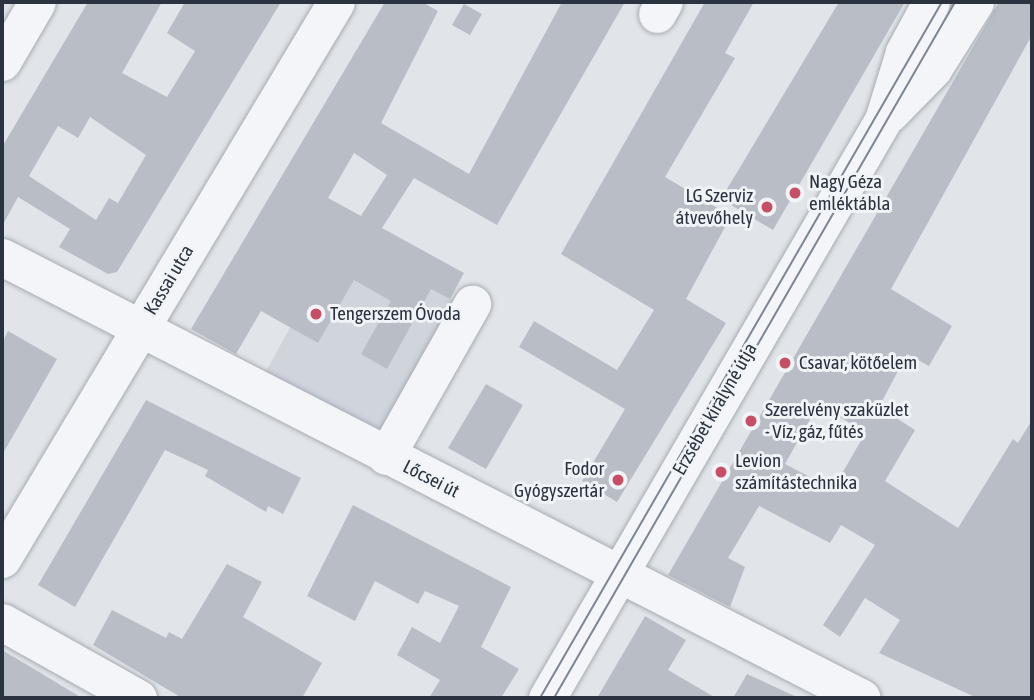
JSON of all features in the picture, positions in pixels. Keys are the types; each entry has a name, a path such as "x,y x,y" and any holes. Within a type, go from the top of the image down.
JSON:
{"street":[{"path":"2,62 37,2"},
{"name":"Kassai utca","path":"2,559 337,2"},
{"name":"Erzsébet királyné útja","path":"547,698 883,120 904,52 931,2"},
{"path":"883,120 948,2"},
{"name":"Erzsébet királyné útja","path":"883,120 933,69 975,2"},
{"name":"Lőcsei út","path":"2,257 617,576 816,690 862,698"},
{"path":"386,456 472,304"},
{"path":"2,622 138,698"}],"shaded area":[{"path":"339,238 460,304 386,439 263,377"}],"building":[{"path":"88,2 162,2 122,73 167,97 195,51 167,33 185,2 281,2 117,272 108,274 59,247 70,229 18,197 2,226 2,147","holes":["90,117 146,155 118,203 109,198 96,220 29,176 58,126 78,138"]},
{"path":"385,2 422,2 438,11 381,123 469,174 562,2 625,2 497,225 414,178 382,228 464,273 450,299 431,289 387,369 361,354 391,301 354,280 318,343 261,311 236,354 191,329","holes":["354,153 387,175 361,216 328,198"]},
{"path":"705,2 754,2 725,53 735,58 665,177 731,216 686,299 726,323 617,502 582,481 625,409 519,347 534,321 617,370 654,310 561,254"},
{"path":"839,2 905,2 773,230 721,199"},
{"path":"999,2 1032,2 1032,35 891,289 952,326 929,366 907,354 879,407 915,430 885,481 958,528 1013,439 1018,443 1032,420 1032,698 977,698 879,653 900,620 865,598 840,637 823,625 875,545 841,525 830,543 759,506 728,558 745,567 730,607 668,575","holes":["818,405 866,432 833,489 785,464"]},
{"path":"464,4 482,14 470,35 452,25"},
{"path":"8,331 57,359 2,455 2,343"},
{"path":"486,384 523,405 486,469 448,448"},
{"path":"146,400 301,478 283,514 268,506 266,512 205,476 208,470 165,450 75,607 38,585"},
{"path":"353,505 511,587 481,647 519,669 501,698 429,698 440,680 397,655 412,627 440,643 459,606 425,591 418,604 375,581 355,621 307,596"},
{"path":"227,564 262,582 243,617 322,663 302,698 182,698 93,645 112,610 166,638 169,632 182,639"},
{"path":"645,616 686,640 668,670 716,698 597,698"},
{"path":"2,650 34,669 82,698 2,698"},
{"path":"747,674 799,698 733,698"}],"tram line":[{"path":"540,698 942,2"},
{"path":"554,698 955,2"}],"place":[{"name":"Nagy Géza emléktábla","path":"795,193"},
{"name":"LG Szerviz átvevőhely","path":"767,207"},
{"name":"Tengerszem Óvoda","path":"316,314"},
{"name":"Csavar, kötőelem","path":"785,363"},
{"name":"Szerelvény szaküzlet - Víz, gáz, fűtés","path":"751,421"},
{"name":"Levion számítástechnika","path":"721,472"},
{"name":"Fodor Gyógyszertár","path":"618,480"}]}
